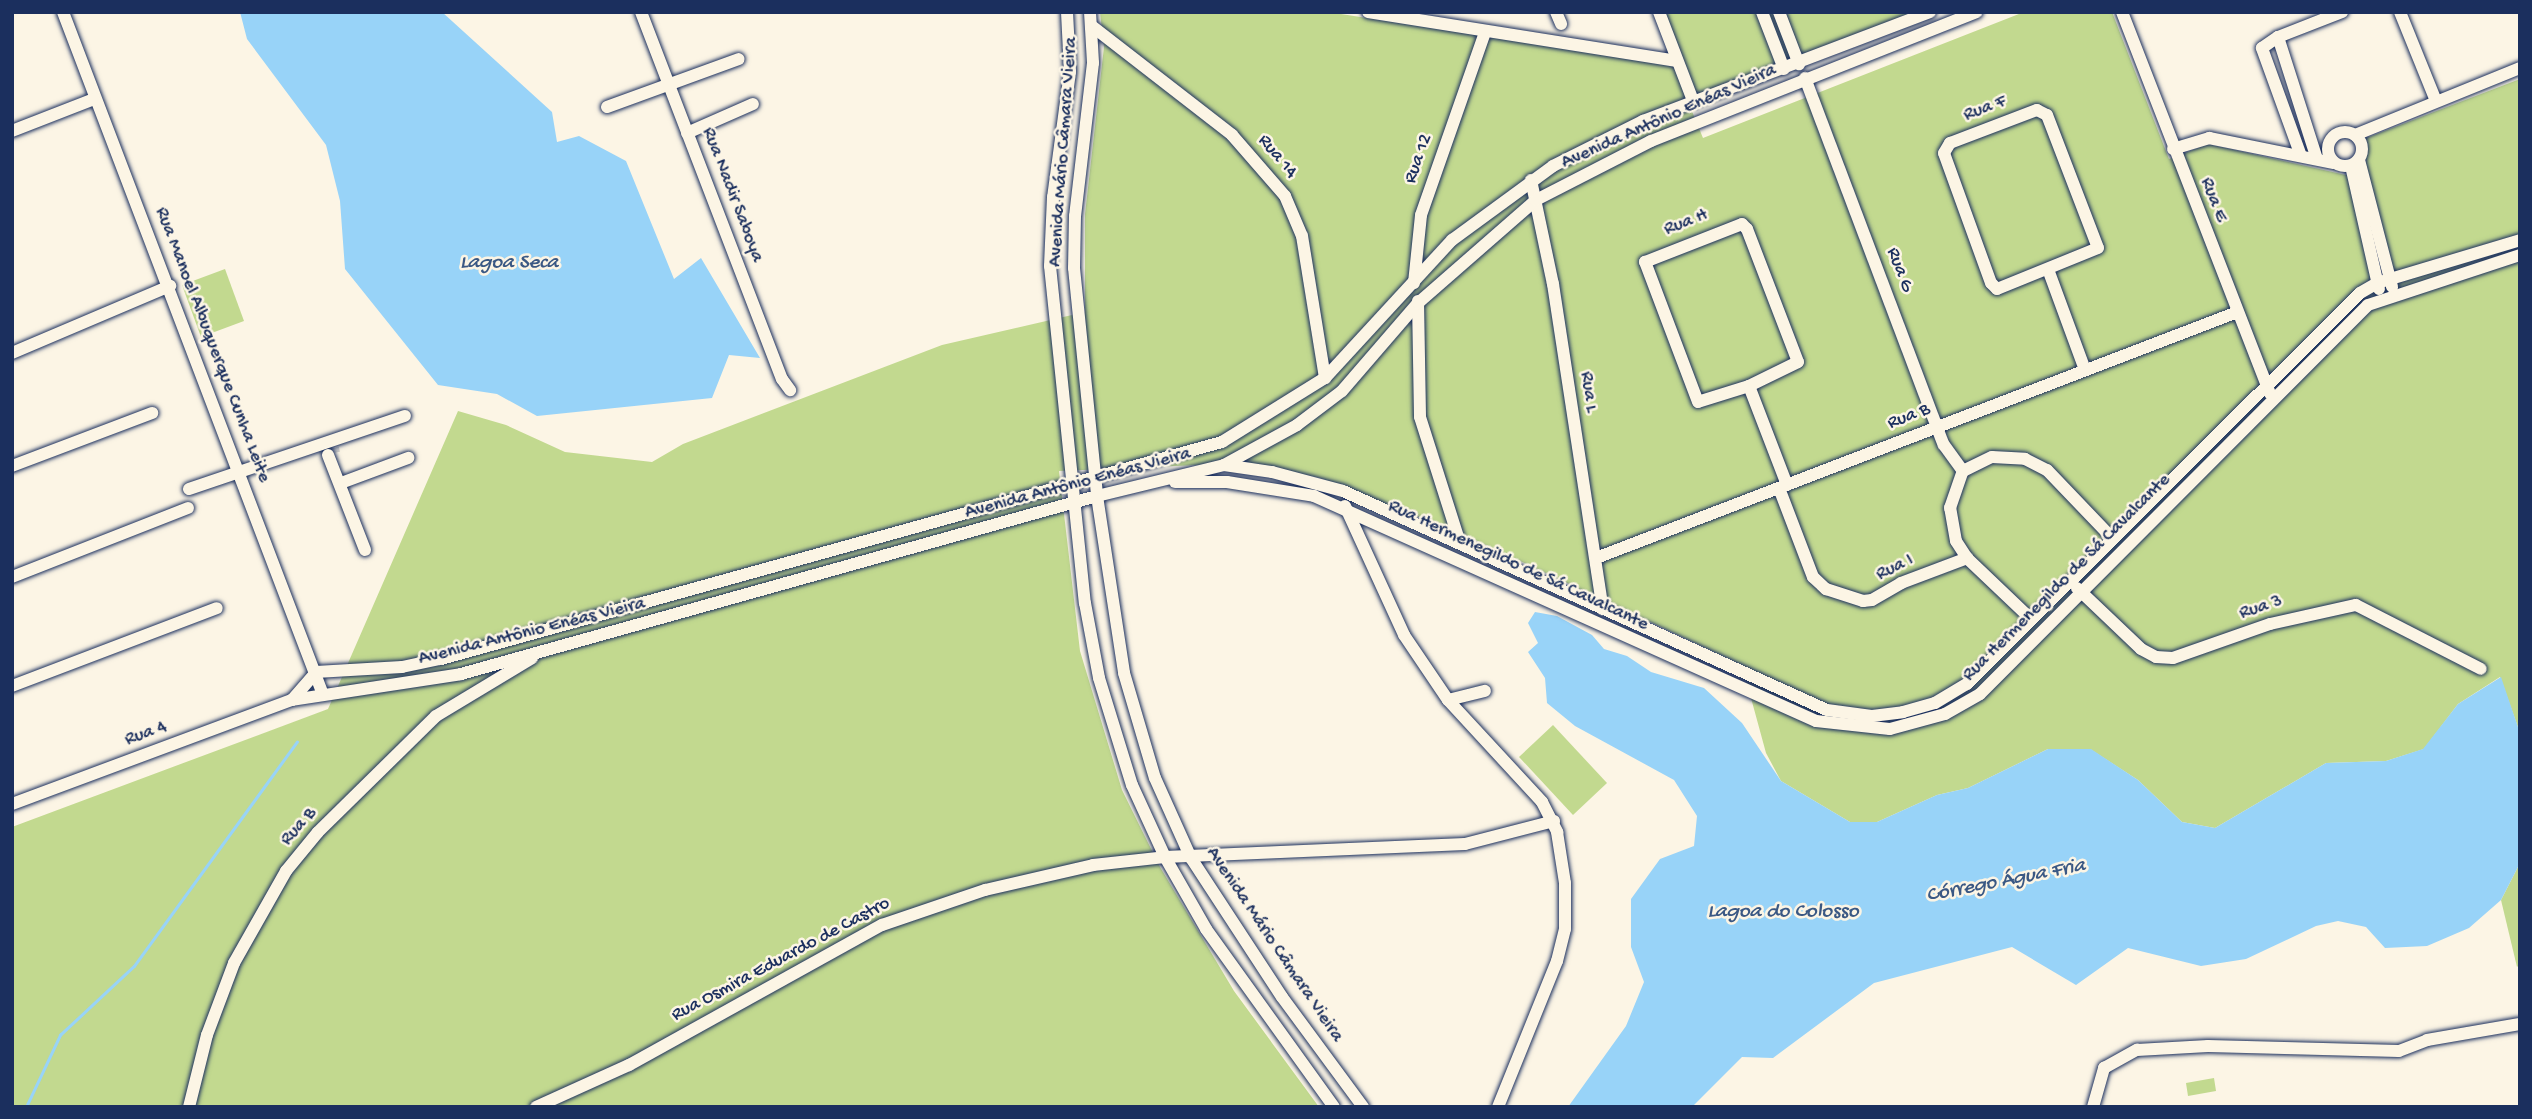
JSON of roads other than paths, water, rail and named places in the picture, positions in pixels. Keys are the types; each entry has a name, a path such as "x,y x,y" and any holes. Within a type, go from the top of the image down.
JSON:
{"street":[{"name":"Rua Manoel Albuquerque Cunha Leite","path":"63,12 94,99 170,286 322,692"},
{"name":"Rua Nadir Saboya","path":"641,12 790,390"},
{"name":"Avenida Mário Câmara Vieira","path":"1067,12 1070,72 1053,197 1050,266 1075,504 1099,678 1132,785 1166,857 1206,929 1334,1107"},
{"name":"Avenida Mário Câmara Vieira","path":"1090,12 1093,27 1093,63 1075,216 1074,268 1097,496 1124,673 1155,778 1191,858 1282,997 1363,1107"},
{"path":"1369,12 1677,61"},
{"path":"1659,12 1694,103"},
{"path":"1762,12 1784,69"},
{"path":"1779,12 1799,64"},
{"name":"Avenida Antônio Enéas Vieira","path":"316,672 402,667 440,659 1095,474 1222,442 1325,378 1451,240 1531,180 1618,132 1930,12"},
{"name":"Avenida Antônio Enéas Vieira","path":"292,700 322,692 437,679 1097,496 1224,465 1324,405 1359,374 1418,303 1536,200 1651,141 1976,12"},
{"name":"Rua E","path":"2122,12 2235,313 2265,387 2274,398"},
{"path":"2301,156 2262,57 2263,47 2277,37 2342,12"},
{"path":"2400,12 2436,101"},
{"name":"Rua 14","path":"1093,27 1232,135 1285,196 1302,236 1325,378"},
{"name":"Rua 12","path":"1460,543 1420,417 1418,303 1413,280 1428,191 1485,32"},
{"path":"2277,37 2317,159"},
{"path":"607,107 667,82 739,59"},
{"path":"2355,135 2520,68"},
{"name":"Rua G","path":"1805,78 1946,450 1963,471"},
{"path":"12,131 94,99"},
{"path":"687,133 752,104"},
{"name":"Rua F","path":"2037,110 2047,116 2098,246 2096,252 2049,272 2000,289 1994,287 1945,157 1947,145 2037,110"},
{"path":"2310,138 2331,139 2344,132 2355,135 2362,144 2355,163 2388,297"},
{"path":"2173,149 2210,138 2333,163 2355,163"},
{"path":"2331,139 2328,153 2333,163"},
{"name":"Rua L","path":"1531,180 1603,609"},
{"name":"Rua H","path":"1738,224 1747,229 1798,362 1749,386 1702,402 1695,400 1644,267 1647,259 1738,224"},
{"name":"Rua Hermenegildo de Sá Cavalcante","path":"1224,465 1272,472 1343,491 1827,710 1872,716 1925,707 1962,688 2360,293 2384,282 2520,240"},
{"name":"Rua Hermenegildo de Sá Cavalcante","path":"1153,482 1270,486 1346,507 1741,690 1816,721 1846,728 1910,726 1972,700 2082,593 2361,311 2388,297 2520,255"},
{"path":"2049,272 2085,370"},
{"path":"12,353 170,286"},
{"name":"Rua B","path":"1596,558 2235,313"},
{"path":"1749,386 1783,486"},
{"path":"12,466 152,413"},
{"path":"189,489 239,471 330,450 405,416"},
{"path":"330,450 365,550"},
{"path":"2031,619 1968,558 1956,541 1950,513 1963,471 1992,457 2025,459 2047,470 2112,538"},
{"path":"341,483 408,458"},
{"name":"Rua I","path":"1783,486 1815,580 1853,599 1872,600 1902,583 1968,558"},
{"path":"1343,491 1346,507 1404,635 1448,700 1501,753 1554,821 1563,867 1565,929 1557,961 1498,1107"},
{"path":"12,577 188,508"},
{"name":"Rua 3","path":"2068,580 2140,649 2163,658 2188,654 2270,624 2356,605 2481,669"},
{"path":"12,686 217,608"},
{"name":"Rua B","path":"189,1107 206,1035 234,963 286,872 318,832 436,716 541,652"},
{"path":"292,700 316,672"},
{"path":"1448,700 1485,691"},
{"name":"Rua 4","path":"12,804 292,700"},
{"name":"Rua Osmira Eduardo de Castro","path":"536,1107 629,1065 882,925 1029,878 1166,857 1465,844 1554,821"},
{"path":"2092,1107 2104,1068 2137,1050 2208,1046 2399,1051 2427,1040 2520,1024"}],"water":[{"name":"Lagoa Seca","path":"240,12 442,12 552,112 557,142 579,136 626,161 674,279 701,258 760,358 729,355 712,398 537,416 497,394 438,385 345,269 340,201 326,145 247,39"},
{"name":"Lagoa do Colosso","path":"1535,612 1557,616 1592,635 1604,649 1627,656 1651,672 1704,688 1742,723 1781,781 1850,822 1877,822 1937,795 1968,788 2048,749 2091,749 2138,780 2182,822 2215,828 2326,763 2386,761 2423,749 2458,704 2501,677 2520,733 2520,863 2501,900 2469,928 2427,946 2385,948 2366,927 2338,921 2316,926 2246,959 2201,966 2128,948 2076,985 2012,947 1874,983 1773,1058 1742,1057 1692,1107 1568,1107 1626,1026 1644,982 1631,947 1631,899 1660,859 1694,846 1697,816 1674,780 1575,726 1547,703 1545,678 1528,652 1538,643 1528,623"}],"waterway":[{"path":"26,1107 60,1035 134,966 297,742"}],"tunnel":[{"path":"333,448 334,453"}],"water label":[{"name":"Córrego Água Fria","path":"2006,882"}]}
